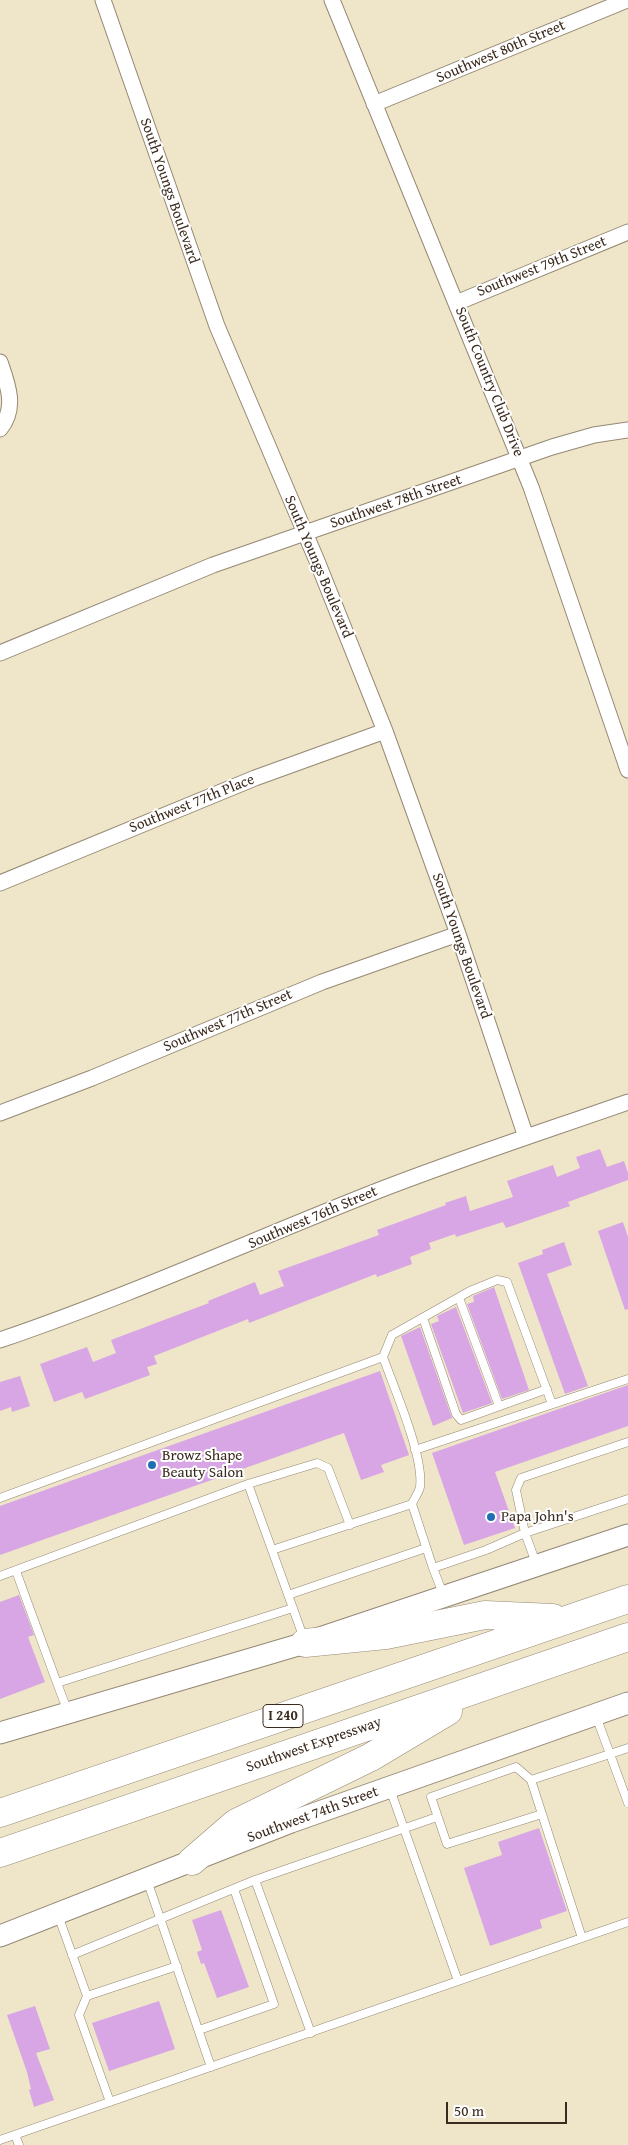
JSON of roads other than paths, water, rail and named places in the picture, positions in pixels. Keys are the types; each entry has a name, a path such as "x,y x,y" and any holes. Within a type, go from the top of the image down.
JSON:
{"highway":[{"name":"I 240","path":"0,1813 628,1599"},
{"path":"305,1643 386,1635 485,1614 567,1619"},
{"name":"Southwest Expressway","path":"0,1853 628,1637"},
{"path":"192,1861 236,1823 371,1757 496,1682"}],"main road":[{"path":"0,1733 305,1643 628,1535"},
{"name":"Southwest 74th Street","path":"0,1936 291,1822 628,1703"}],"street":[{"name":"South Youngs Boulevard","path":"103,0 217,326 386,731 458,934 526,1137"},
{"name":"South Country Club Drive","path":"332,0 520,459 628,770"},
{"name":"Southwest 80th Street","path":"374,104 627,0"},
{"name":"Southwest 79th Street","path":"456,302 628,232"},
{"path":"0,362 10,403 8,416 0,429"},
{"name":"Southwest 78th Street","path":"0,653 213,565 576,439 628,430"},
{"name":"Southwest 77th Place","path":"0,883 255,778 386,731"},
{"name":"Southwest 77th Street","path":"0,1112 101,1074 322,982 458,934"},
{"name":"Southwest 76th Street","path":"0,1340 162,1280 372,1193 628,1102"}],"lane":[{"path":"443,1596 412,1504 420,1488 420,1468 416,1450 383,1357 392,1335 459,1298 497,1280 507,1282 552,1404"},
{"path":"459,1298 498,1406"},
{"path":"423,1318 456,1414 461,1420 547,1389"},
{"path":"0,1498 383,1357"},
{"path":"416,1450 628,1378"},
{"path":"536,1565 525,1533 516,1490 521,1478 628,1442"},
{"path":"0,1576 248,1484 317,1463 328,1468 350,1524"},
{"path":"248,1484 305,1643"},
{"path":"433,1568 486,1550 525,1533 628,1499"},
{"path":"272,1550 412,1504"},
{"path":"288,1595 426,1548"},
{"path":"16,1570 68,1713"},
{"path":"57,1684 293,1608"},
{"path":"595,1714 628,1803"},
{"path":"531,1780 628,1748"},
{"path":"542,1814 447,1844 432,1797 516,1767 531,1780 542,1814 582,1938"},
{"path":"389,1787 458,1981"},
{"path":"72,1955 256,1880 437,1816"},
{"path":"147,1878 159,1920 212,2067"},
{"path":"256,1880 311,2032"},
{"path":"199,2030 274,2004 234,1889"},
{"path":"57,1913 87,1996 79,2015 110,2102"},
{"path":"0,2140 628,1922"},
{"path":"87,1996 177,1966"},
{"path":"15,2135 19,2145"}],"place":[{"name":"Browz Shape Beauty Salon","path":"152,1465"},
{"name":"Papa John's","path":"491,1517"}]}
